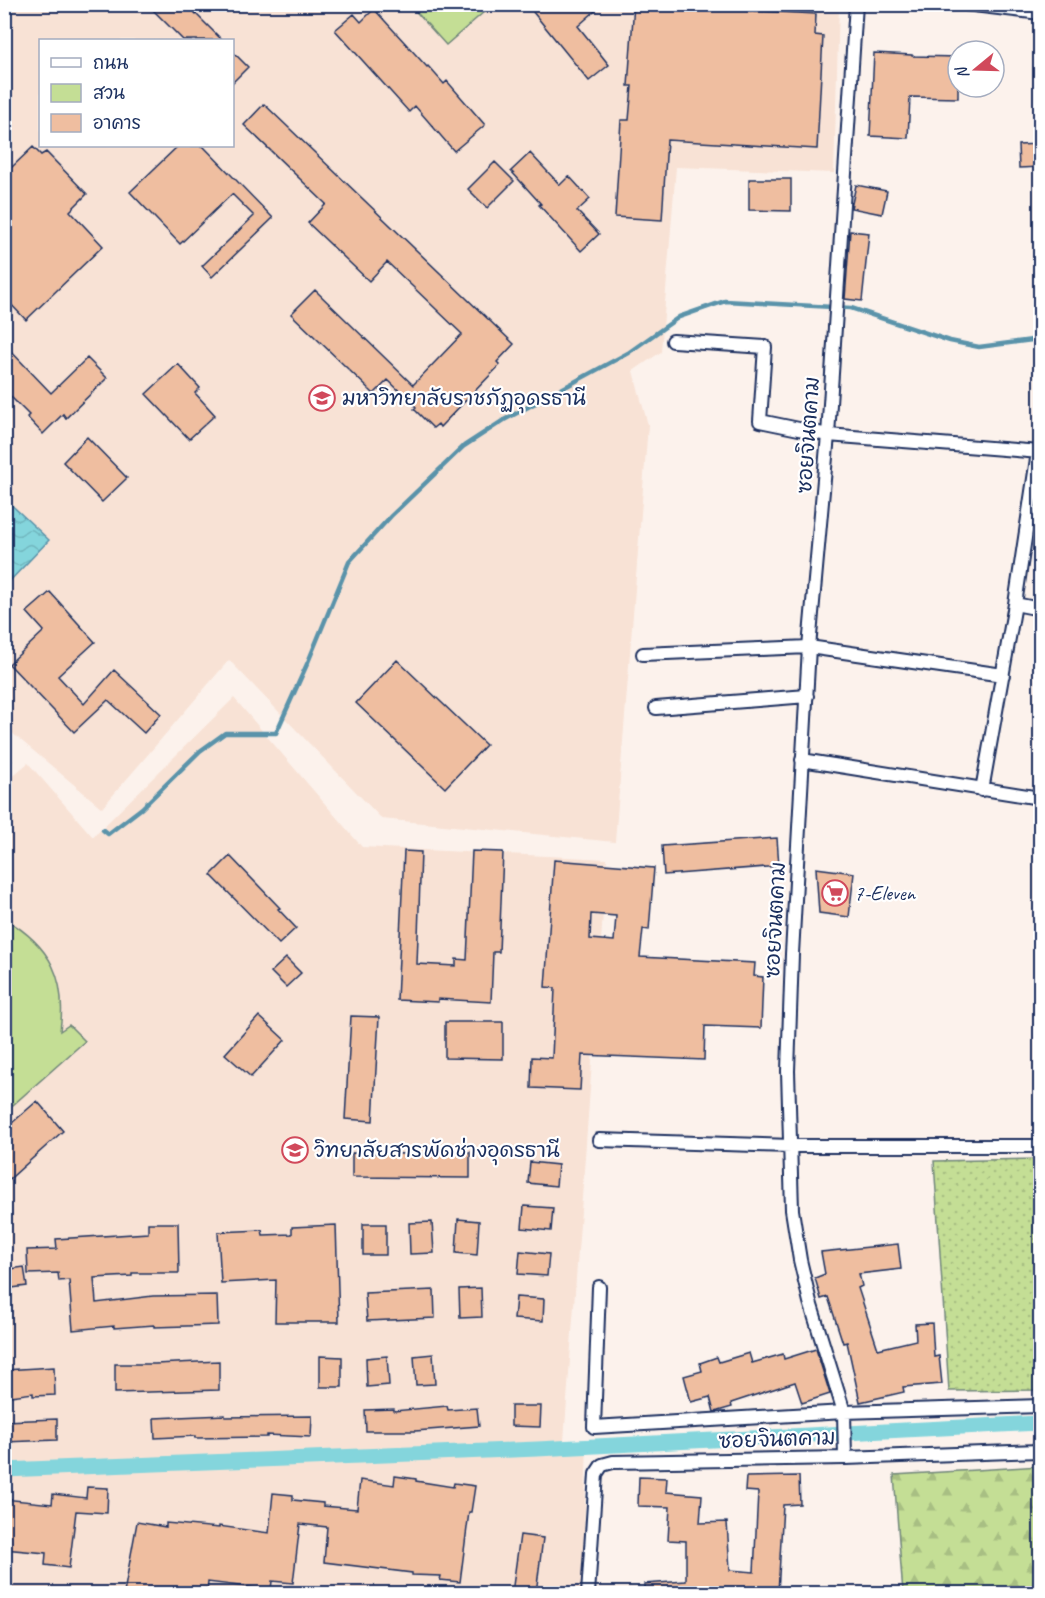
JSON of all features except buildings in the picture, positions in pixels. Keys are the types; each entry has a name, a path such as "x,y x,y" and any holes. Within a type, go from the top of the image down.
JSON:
{"street":[{"name":"ซอยจินตคาม","path":"588,1593 596,1474 602,1465 613,1462 846,1458 845,1416 810,1302 792,1210 788,1059 809,646 828,435 856,4"},
{"path":"964,4 1041,13"},
{"path":"673,341 765,347 760,421 828,435 1039,452 982,790"},
{"path":"1015,604 1041,609"},
{"path":"643,654 809,646 1003,675"},
{"path":"657,708 807,696"},
{"path":"802,760 1041,798"},
{"path":"599,1140 791,1146 1041,1146"},
{"path":"599,1287 594,1427 1041,1406"},
{"path":"846,1458 1041,1451"}],"shaded area":[{"name":"มหาวิทยาลัยราชภัฏอุดรธานี","path":"4,5 839,5 834,173 676,167 661,352 633,371 648,425 615,842 382,819 229,660 102,808 5,727"},
{"name":"วิทยาลัยสารพัดช่างอุดรธานี","path":"234,698 362,847 607,859 564,1441 587,1444 582,1593 5,1593 4,783 28,763 93,837"}],"green space":[{"path":"410,5 492,5 446,45"},
{"path":"5,919 34,941 52,966 61,995 60,1031 69,1025 85,1041 5,1112"},
{"path":"1040,1159 1040,1390 949,1391 934,1161"},
{"path":"1040,1466 1040,1593 903,1593 894,1475"}],"water":[{"path":"4,498 49,540 5,586 4,586"}],"waterway":[{"path":"103,830 108,834 142,808 200,751 225,733 276,733 349,562 391,516 464,446 504,420 628,353 679,317 725,301 851,308 950,341 979,347 1040,339"},
{"path":"4,758 10,761"},
{"path":"4,1470 537,1449 1040,1423"}],"place":[{"name":"มหาวิทยาลัยราชภัฏอุดรธานี","path":"322,398"},
{"name":"7-Eleven","path":"835,893"},
{"name":"วิทยาลัยสารพัดช่างอุดรธานี","path":"295,1150"}]}
